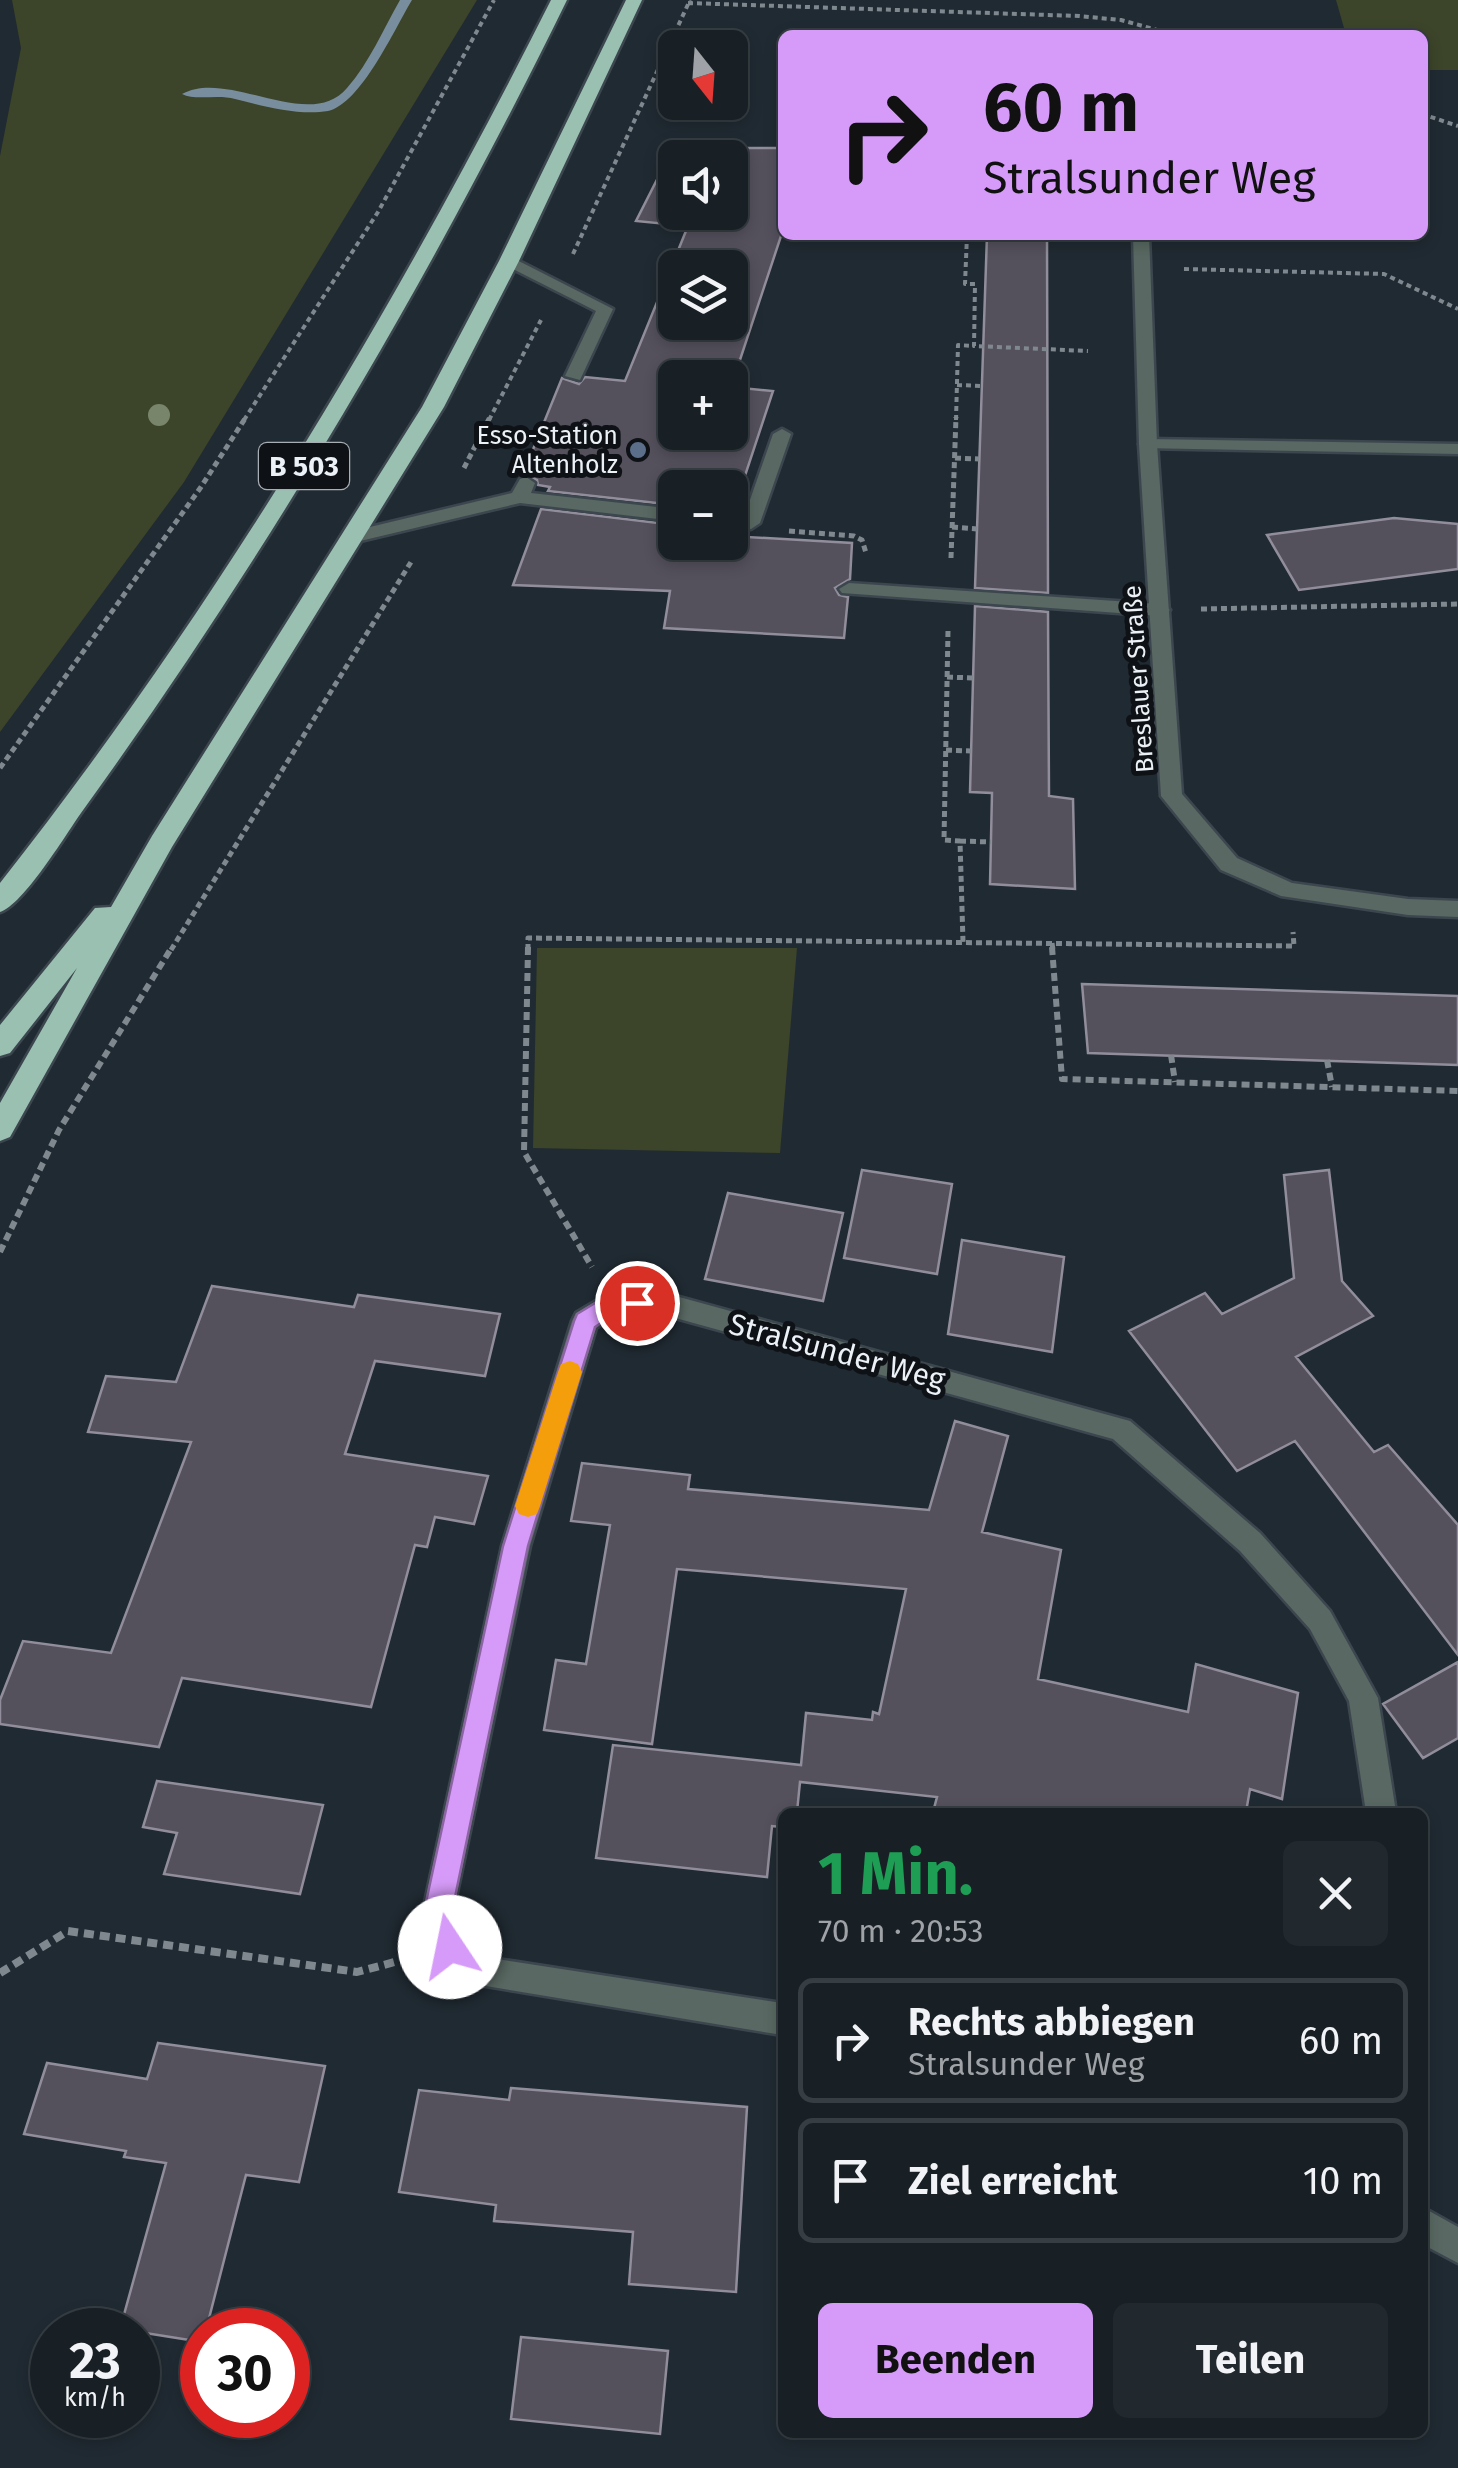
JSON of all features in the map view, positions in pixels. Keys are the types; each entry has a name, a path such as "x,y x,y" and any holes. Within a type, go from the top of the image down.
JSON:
{"highway":[{"name":"B 503","path":"0,902 154,690 288,492 424,262 559,0"},
{"name":"B 503","path":"0,1046 162,843 356,536 433,407 509,261 634,0"},
{"path":"0,1129 162,843"}],"street":[{"name":"Breslauer Straße","path":"1140,240 1148,444 1172,796 1229,864 1290,890 1408,907 1458,909"},
{"path":"509,261 605,310 574,376"},
{"path":"748,523 782,434"},
{"path":"1148,444 1458,449"},
{"path":"356,536 439,517 523,490 658,511"},
{"path":"857,589 1160,610"},
{"path":"613,1302 585,1321 516,1546 440,1902 450,1947 484,1974 778,2017"},
{"name":"Stralsunder Weg","path":"613,1302 661,1303 1121,1429 1250,1542 1320,1620 1363,1698 1380,1808"},
{"path":"1428,2228 1458,2246"}],"path":[{"path":"0,768 201,487 378,212 494,0"},
{"path":"0,1252 59,1130 439,517 558,287 689,2 1080,16 1121,20 1156,30"},
{"path":"1428,116 1458,126"},
{"path":"967,240 966,284 985,285"},
{"path":"1142,268 1384,274 1458,309"},
{"path":"974,346 975,284"},
{"path":"991,842 944,840 958,345 1088,351"},
{"path":"957,385 982,386"},
{"path":"954,458 979,459"},
{"path":"751,523 786,531 854,536 866,550 857,589"},
{"path":"952,527 976,528"},
{"path":"1160,610 1458,604"},
{"path":"948,676 973,678"},
{"path":"946,750 971,752"},
{"path":"960,841 963,942"},
{"path":"613,1302 524,1152 528,938 1294,946 1290,890"},
{"path":"1052,943 1062,1078 1458,1091"},
{"path":"1172,1055 1175,1082"},
{"path":"1327,1060 1332,1086"},
{"path":"0,1973 68,1931 356,1972 450,1947"}],"green space":[{"path":"12,0 477,0 184,482 0,732 0,156 21,48"},
{"path":"1336,0 1458,0 1458,70 1428,70 1428,30 1345,30"},
{"path":"537,948 797,948 780,1153 533,1148"}],"building":[{"path":"748,148 778,148 780,240 748,336 748,250 678,250 686,230 748,230"},
{"path":"658,178 658,223 636,221"},
{"path":"987,240 1047,240 1048,593 975,588"},
{"path":"658,300 658,340 747,340 740,360 658,360 658,450 748,450 748,389 773,391 747,470 658,470 658,503 548,491 550,487 538,485 537,480 523,474 562,378 579,384 585,377 625,381"},
{"path":"541,509 658,523 658,560 748,560 748,537 852,543 850,579 835,588 839,595 848,597 844,638 664,628 670,591 513,585"},
{"path":"1394,518 1458,524 1458,569 1299,590 1267,535"},
{"path":"975,606 1048,612 1049,796 1073,799 1075,889 990,884 992,793 970,792"},
{"path":"1082,984 1458,996 1458,1065 1088,1053"},
{"path":"862,1170 952,1184 937,1274 844,1258"},
{"path":"1329,1170 1342,1281 1373,1316 1296,1357 1374,1452 1388,1445 1458,1525 1458,1655 1295,1441 1237,1471 1129,1331 1205,1293 1222,1314 1294,1278 1284,1175"},
{"path":"728,1193 843,1213 823,1301 705,1279"},
{"path":"962,1240 1064,1257 1052,1352 948,1334"},
{"path":"212,1286 354,1307 358,1295 500,1314 485,1376 375,1361 345,1454 488,1476 474,1524 435,1517 427,1547 415,1545 371,1707 182,1678 159,1747 0,1724 0,1700 23,1641 111,1653 191,1442 88,1432 106,1376 176,1382"},
{"path":"955,1421 1008,1436 982,1532 1061,1550 1038,1679 1188,1712 1196,1664 1298,1693 1282,1799 1250,1789 1247,1808 934,1808 937,1797 800,1782 797,1808 778,1808 778,1827 772,1826 767,1877 596,1858 613,1745 801,1765 806,1713 872,1720 873,1712 879,1714 906,1589 677,1569 652,1744 544,1730 556,1660 586,1664 610,1525 571,1521 582,1463 690,1475 688,1489 929,1510"},
{"path":"1458,1662 1458,1738 1423,1758 1383,1704"},
{"path":"157,1781 323,1805 300,1894 164,1874 177,1833 143,1827"},
{"path":"158,2043 325,2066 299,2182 246,2175 212,2308 180,2308 180,2339 160,2335 160,2308 126,2308 166,2163 124,2157 126,2151 24,2134 47,2063 147,2079"},
{"path":"511,2088 747,2107 736,2292 629,2284 633,2232 494,2221 496,2205 399,2192 419,2090 509,2100"},
{"path":"521,2337 668,2351 660,2434 511,2419"}],"waterway":[{"path":"188,94 219,91 276,105 328,107 351,92 406,0"}],"slow traffic":[{"path":"528,1506 570,1372"}],"place":[{"name":"Esso-Station Altenholz","path":"638,450"}],"route":[{"path":"450,1947 440,1902 516,1546 585,1321 613,1302 637,1303"}]}
